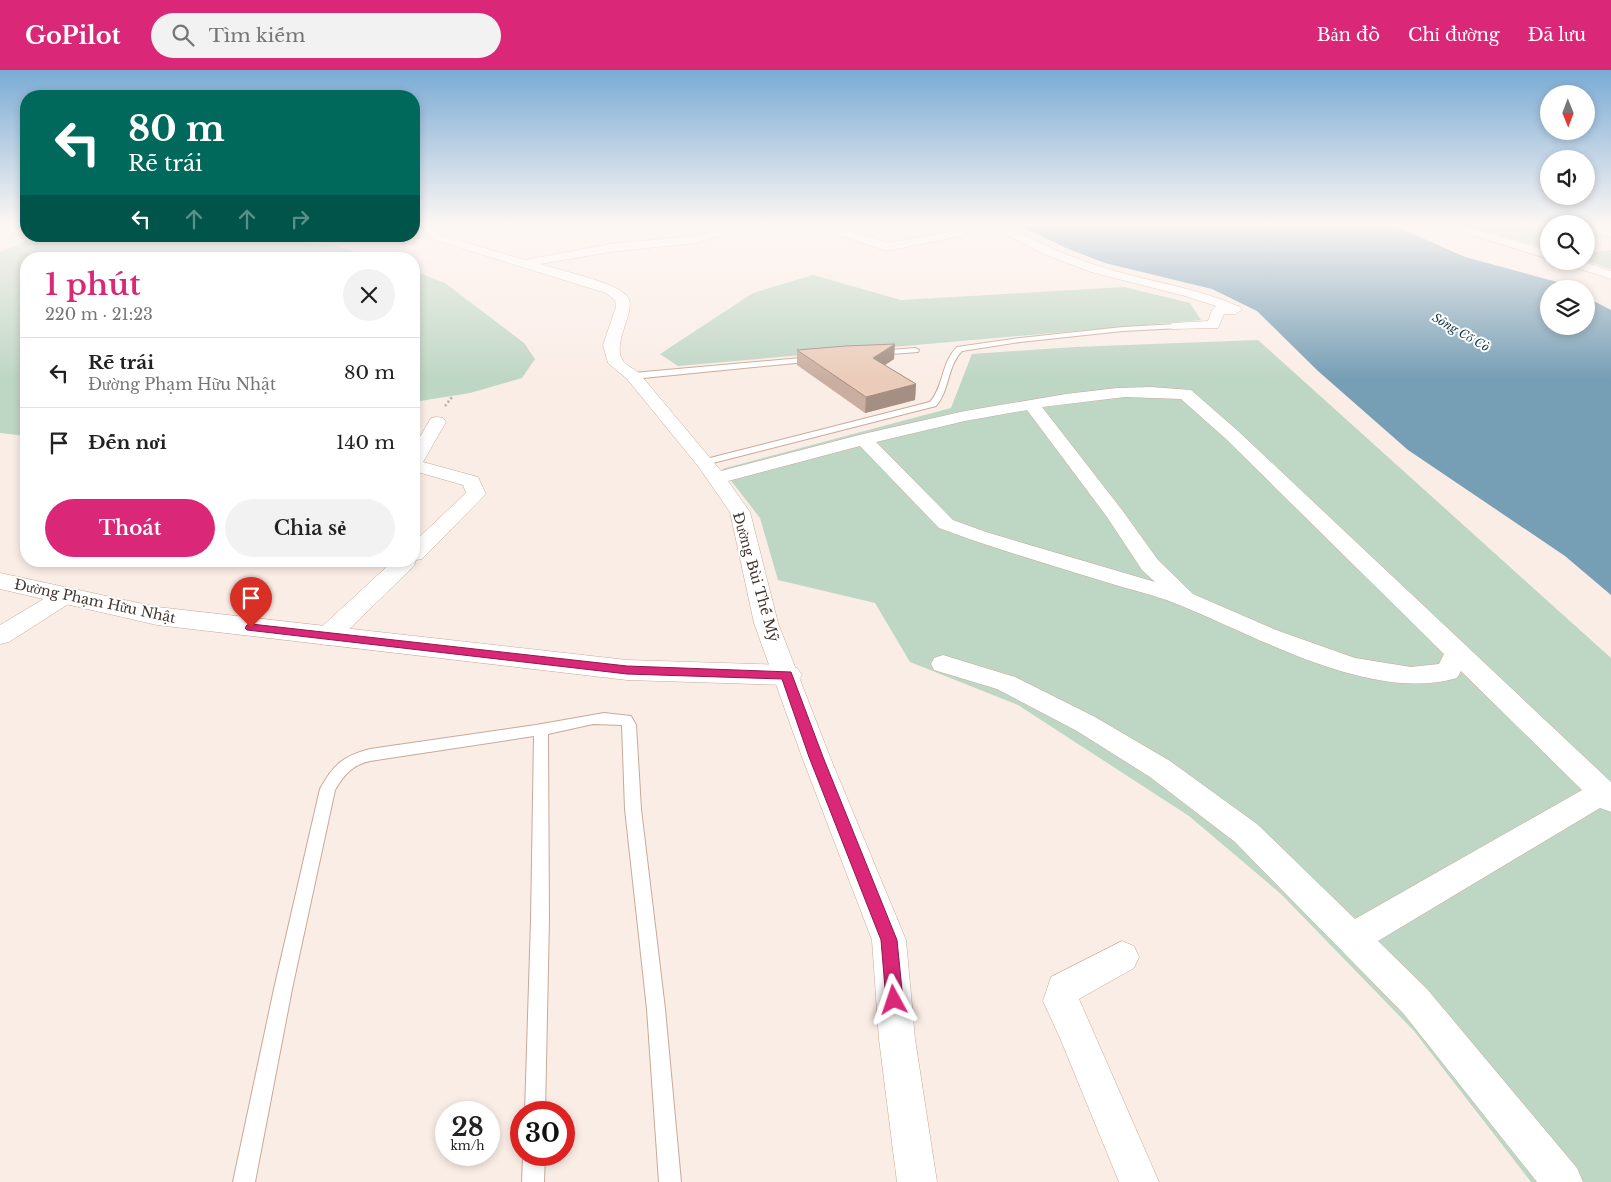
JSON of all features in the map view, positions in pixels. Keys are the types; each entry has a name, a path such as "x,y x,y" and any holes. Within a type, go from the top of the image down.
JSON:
{"street":[{"name":"Đường Bùi Thế Mỹ","path":"561,275 611,290 622,298 623,307 611,345 616,363 633,376 711,470 740,512 766,623 816,757 889,940 897,1039 913,1180"},
{"path":"1115,275 1213,299 1235,310 1219,310 1213,325 1177,326"},
{"path":"711,470 862,439 915,425 1031,404 1119,392 1185,394 1239,442 1607,796 1352,939"},
{"path":"1031,404 1115,514 1150,565 1184,599"},
{"path":"420,453 440,416"},
{"path":"862,439 946,524 979,536 1184,599 1267,636 1352,666 1411,676 1448,672 1457,652"},
{"path":"420,466 471,481 476,494 420,548"},
{"path":"326,636 400,567"},
{"name":"Đường Phạm Hữu Nhật","path":"0,581 157,616 627,670 786,675"},
{"path":"0,636 66,596"},
{"path":"943,664 1006,683 1086,724 1160,769 1246,833 1415,1001 1563,1182"},
{"path":"1122,956 1063,989 1061,1001 1082,1044 1139,1182"}],"lane":[{"path":"711,470 933,404 943,391 954,352 960,349 1029,339 1123,329 1177,326"},
{"path":"870,354 915,350"},
{"path":"633,376 825,358"},
{"path":"244,1182 283,989 328,789 340,767 356,758 381,753 541,729 591,719 616,718 626,720 629,724 633,810 656,1019 670,1182"},
{"path":"535,1101 540,920 541,729"},
{"path":"533,1182 534,1166"}],"path":[{"path":"440,416 452,396"}],"green space":[{"path":"0,275 20,275 20,435 0,433"},
{"path":"420,275 445,283 524,343 535,359 522,378 470,393 420,401"},
{"path":"813,275 901,300 1124,287 1190,303 1201,320 678,366 660,354 753,293"},
{"path":"1258,340 1611,658 1611,1182 1531,1182 1414,1031 1281,894 1189,816 1018,705 910,662 875,603 778,580 760,518 722,469 951,408 972,354 1075,347"}],"water":[{"name":"Sông Cổ Cò","path":"1154,275 1531,275 1550,280 1540,280 1540,335 1595,335 1595,302 1611,310 1611,595 1565,556 1408,450 1318,371 1257,311 1212,289"}],"building":[{"path":"895,344 873,358 916,384 866,397 797,350 846,346"}],"route":[{"path":"251,628 627,670 786,675 816,757 889,940 894,1000"}]}
